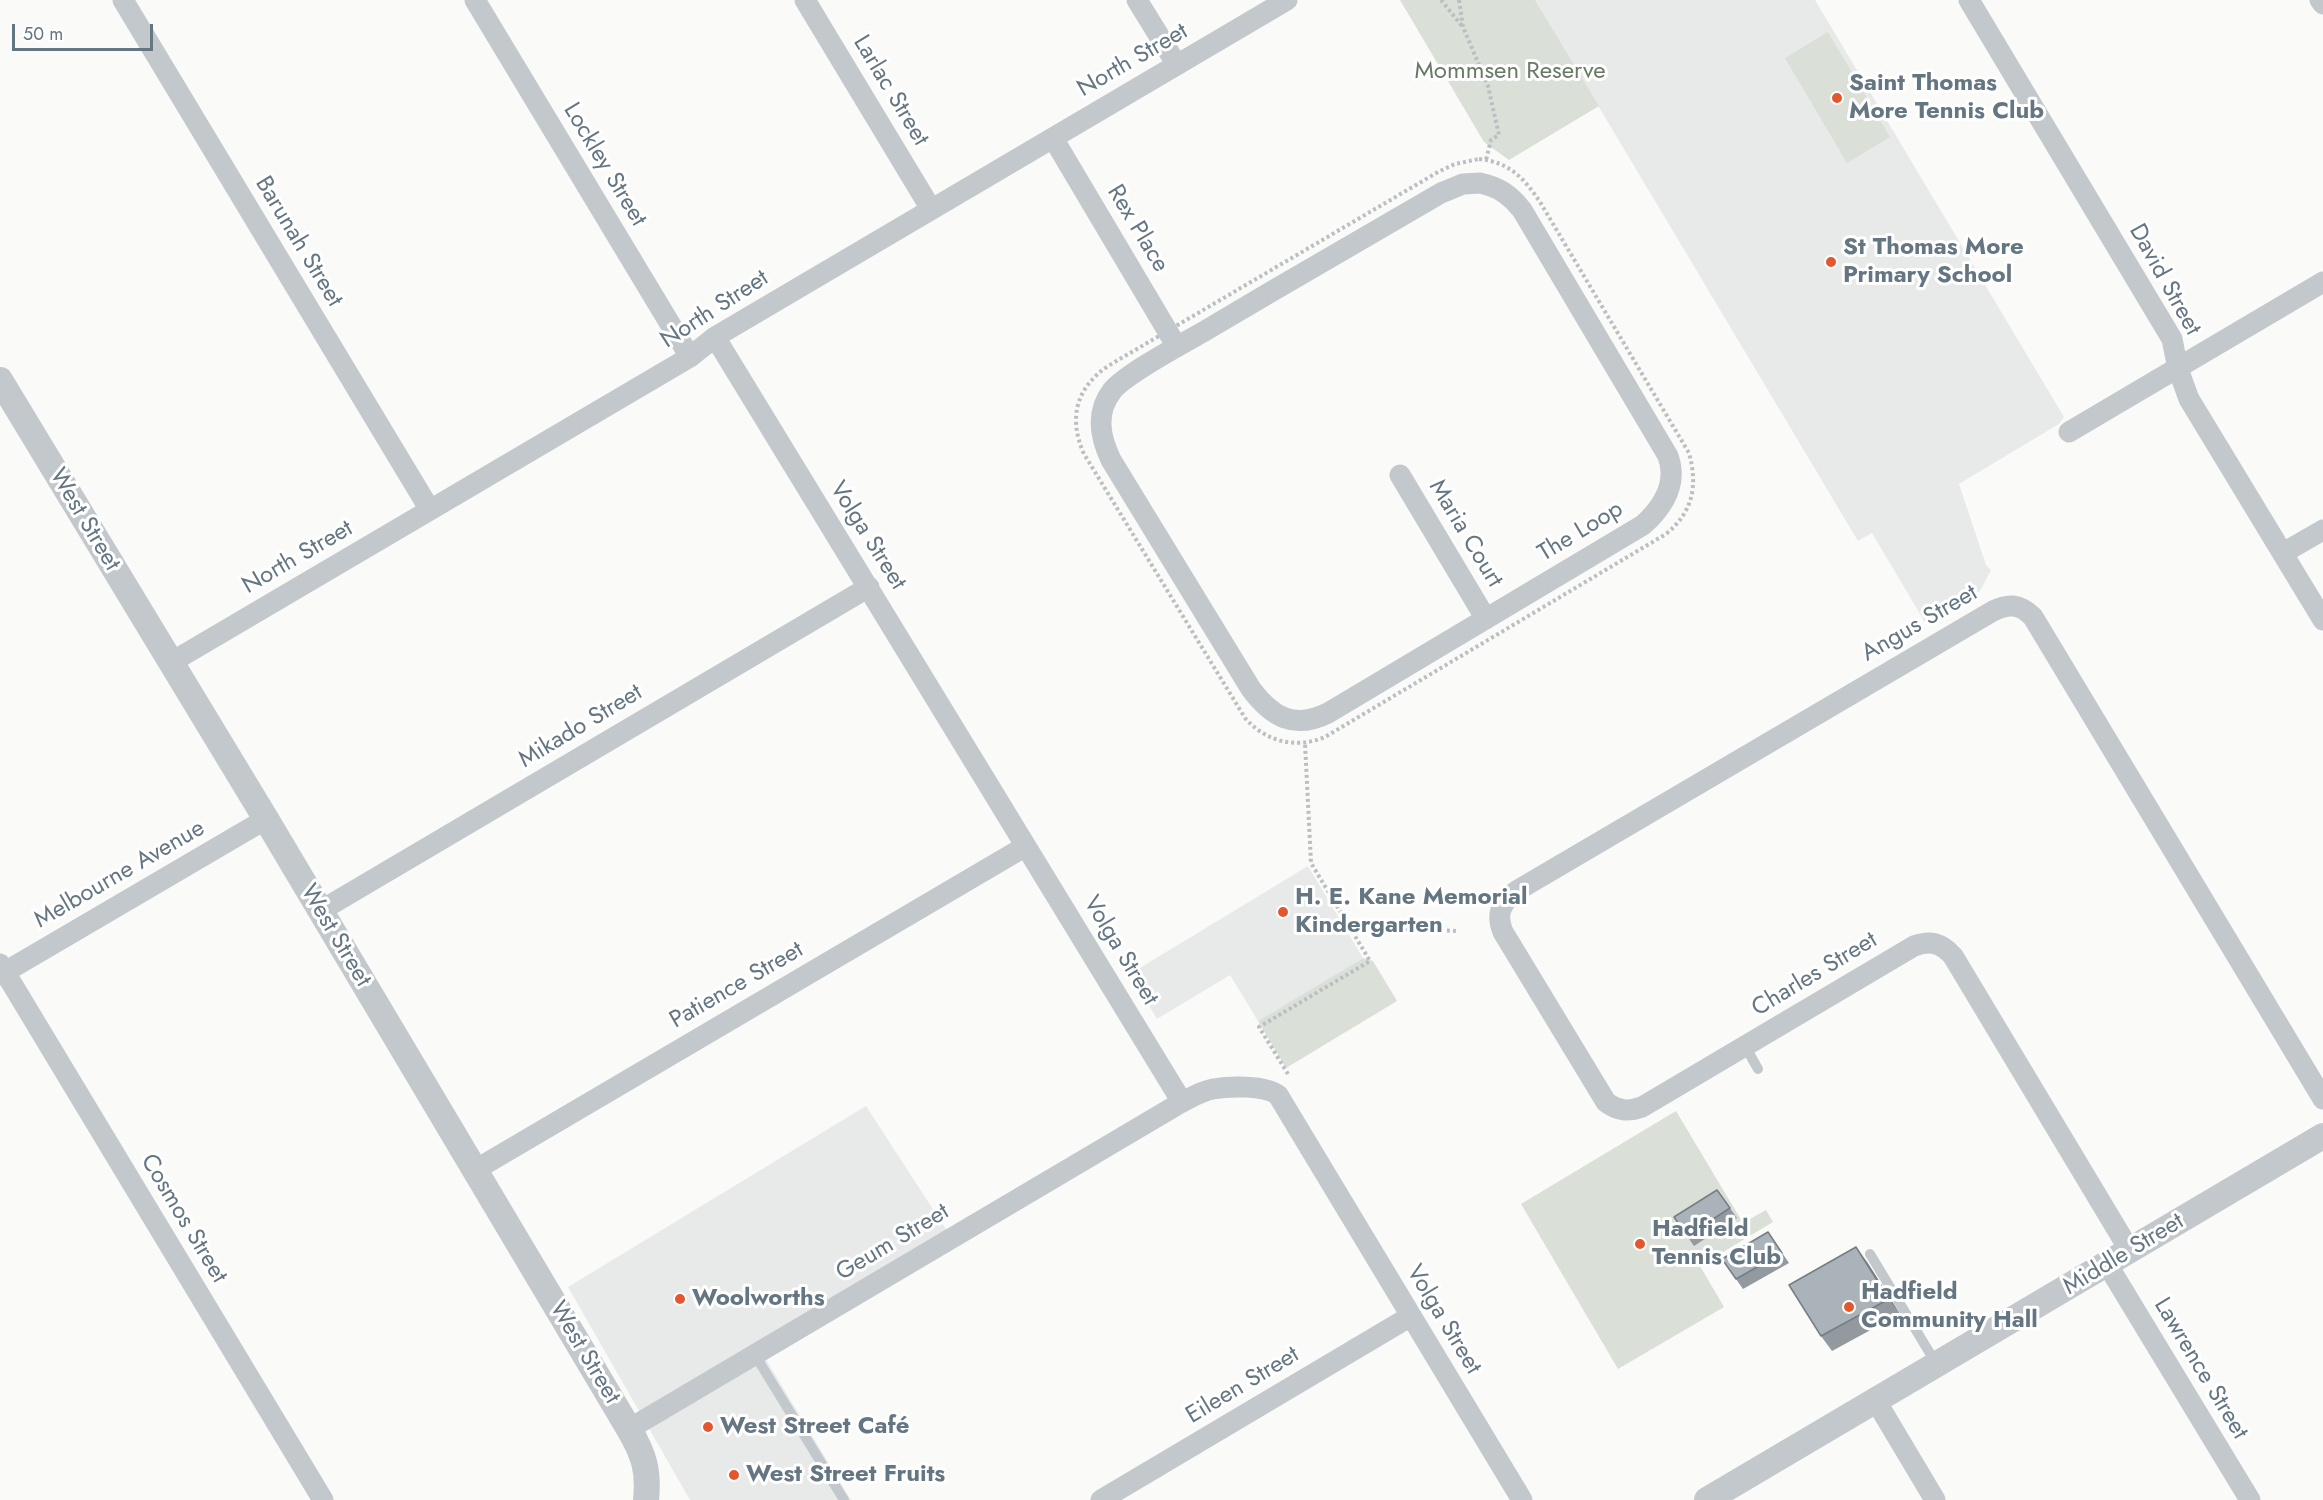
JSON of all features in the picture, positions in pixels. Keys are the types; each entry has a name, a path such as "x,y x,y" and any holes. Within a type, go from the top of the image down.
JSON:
{"street":[{"name":"Barunah Street","path":"123,0 430,510"},
{"name":"Lockley Street","path":"475,0 690,357"},
{"name":"Larlac Street","path":"805,0 931,209"},
{"path":"1137,0 1177,65"},
{"name":"North Street","path":"170,663 690,357 716,337 1287,0"},
{"name":"David Street","path":"1969,0 2172,339 2178,369 2189,399 2323,620"},
{"path":"2320,0 2323,4"},
{"name":"Rex Place","path":"1053,138 1172,339"},
{"name":"The Loop","path":"1480,183 1500,189 1511,197 1522,210 1662,445 1670,462 1671,476 1668,493 1657,512 1643,525 1316,719 1296,721 1273,712 1251,689 1104,445 1100,429 1102,411 1112,391 1172,339 1441,193 1463,184 1480,183"},
{"path":"2069,432 2323,282"},
{"name":"Volga Street","path":"716,337 1182,1102 1212,1089 1257,1088 1272,1090 1278,1095 1521,1500"},
{"name":"West Street","path":"0,380 266,819 629,1429 645,1462 648,1479 646,1500"},
{"name":"Maria Court","path":"1400,475 1486,619"},
{"path":"2283,553 2323,530"},
{"name":"Mikado Street","path":"320,911 869,587"},
{"name":"Angus Street","path":"1505,900 1518,890 1993,610 2010,604 2018,606 2033,617 2323,1099"},
{"name":"Melbourne Avenue","path":"2,970 266,819"},
{"name":"Patience Street","path":"475,1170 1026,846"},
{"name":"Charles Street","path":"1505,900 1499,914 1503,932 1606,1102 1622,1111 1632,1111 1642,1107 1914,946 1930,942 1946,948 1953,956 2130,1251"},
{"name":"Cosmos Street","path":"2,970 323,1500"},
{"name":"Geum Street","path":"629,1429 1182,1102"},
{"name":"Middle Street","path":"1707,1500 2323,1136"},
{"name":"Lawrence Street","path":"2108,1264 2250,1500"},
{"name":"Eileen Street","path":"1101,1500 1411,1316"},
{"path":"1876,1401 1935,1500"}],"lane":[{"path":"1745,1046 1758,1069"},
{"path":"1870,1254 1937,1365"},
{"path":"755,1355 844,1500"}],"path":[{"path":"1441,0 1463,27"},
{"path":"1459,0 1463,27 1488,86 1499,135 1491,140 1486,160"},
{"path":"1486,160 1507,166 1518,174 1540,202 1689,453 1693,469 1692,496 1684,516 1666,534 1325,737 1305,743 1277,741 1262,734 1245,718 1078,442 1077,409 1082,392 1089,382 1108,366 1172,339 1438,172 1461,162 1486,160"},
{"path":"1288,1074 1259,1027 1370,961 1311,863 1305,743"},
{"path":"1350,927 1459,931"}],"shaded area":[{"name":"St Thomas More Primary School","path":"1535,0 1815,0 2064,417 2059,424 1959,484 1986,565 1991,570 1980,591 1926,624 1872,533 1858,541"},
{"name":"H. E. Kane Memorial Kindergarten","path":"1308,866 1363,958 1258,1021 1230,975 1157,1019 1130,974"},
{"path":"866,1106 949,1234 762,1353 851,1500 690,1500 568,1287"}],"green space":[{"name":"Mommsen Reserve","path":"1400,0 1535,0 1599,106 1509,160 1484,142"},
{"name":"Saint Thomas More Tennis Club","path":"1828,32 1890,137 1847,163 1785,58"},
{"path":"1363,958 1373,961 1397,1001 1286,1068 1258,1021"},
{"name":"Hadfield Tennis Club","path":"1676,1111 1743,1223 1766,1210 1773,1222 1700,1266 1724,1307 1618,1369 1521,1204"}],"building":[{"path":"1717,1190 1730,1208 1687,1236 1674,1217"},
{"path":"1768,1232 1782,1253 1736,1279 1722,1259"},
{"name":"Hadfield Community Hall","path":"1856,1247 1889,1299 1821,1336 1789,1285"}],"place":[{"name":"Saint Thomas More Tennis Club","path":"1837,98"},
{"name":"St Thomas More Primary School","path":"1831,262"},
{"name":"H. E. Kane Memorial Kindergarten","path":"1283,912"},
{"name":"Hadfield Tennis Club","path":"1640,1244"},
{"name":"Woolworths","path":"680,1299"},
{"name":"Hadfield Community Hall","path":"1849,1307"},
{"name":"West Street Café","path":"708,1427"},
{"name":"West Street Fruits","path":"734,1475"}]}
